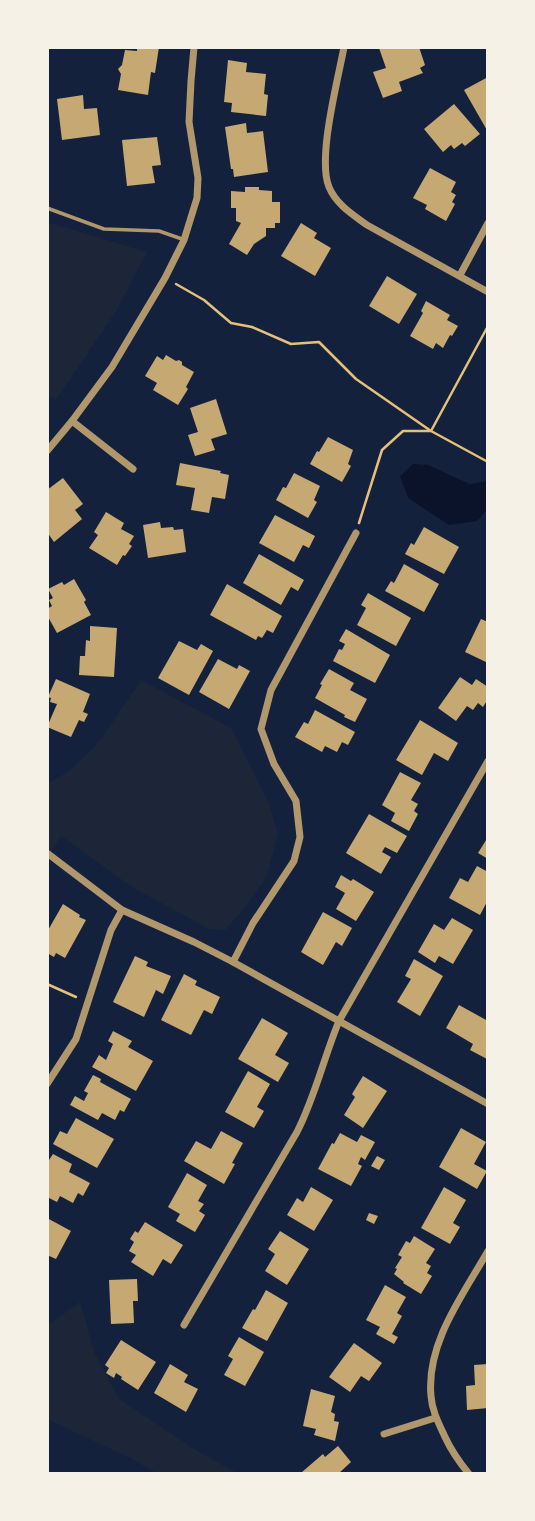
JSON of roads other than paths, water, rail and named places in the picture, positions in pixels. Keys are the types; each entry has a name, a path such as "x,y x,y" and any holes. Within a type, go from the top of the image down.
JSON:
{"street":[{"path":"47,451 112,367 166,278 184,240 197,198 198,178 189,122 194,47"},
{"path":"344,47 324,158 328,186 338,201 367,225 488,292"},
{"path":"460,275 488,223"},
{"path":"72,421 133,469"},
{"path":"233,962 253,923 294,862 300,837 296,801 274,764 261,729 271,690 356,533"},
{"path":"184,1325 302,1123 339,1021 488,761"},
{"path":"47,853 122,910 233,962 488,1104"},
{"path":"47,1084 76,1039 111,930 122,910"},
{"path":"469,1474 435,1418 431,1374 436,1349 444,1329 488,1251"},
{"path":"384,1434 435,1418"}],"lane":[{"path":"47,208 104,229 159,231 184,240"}]}
